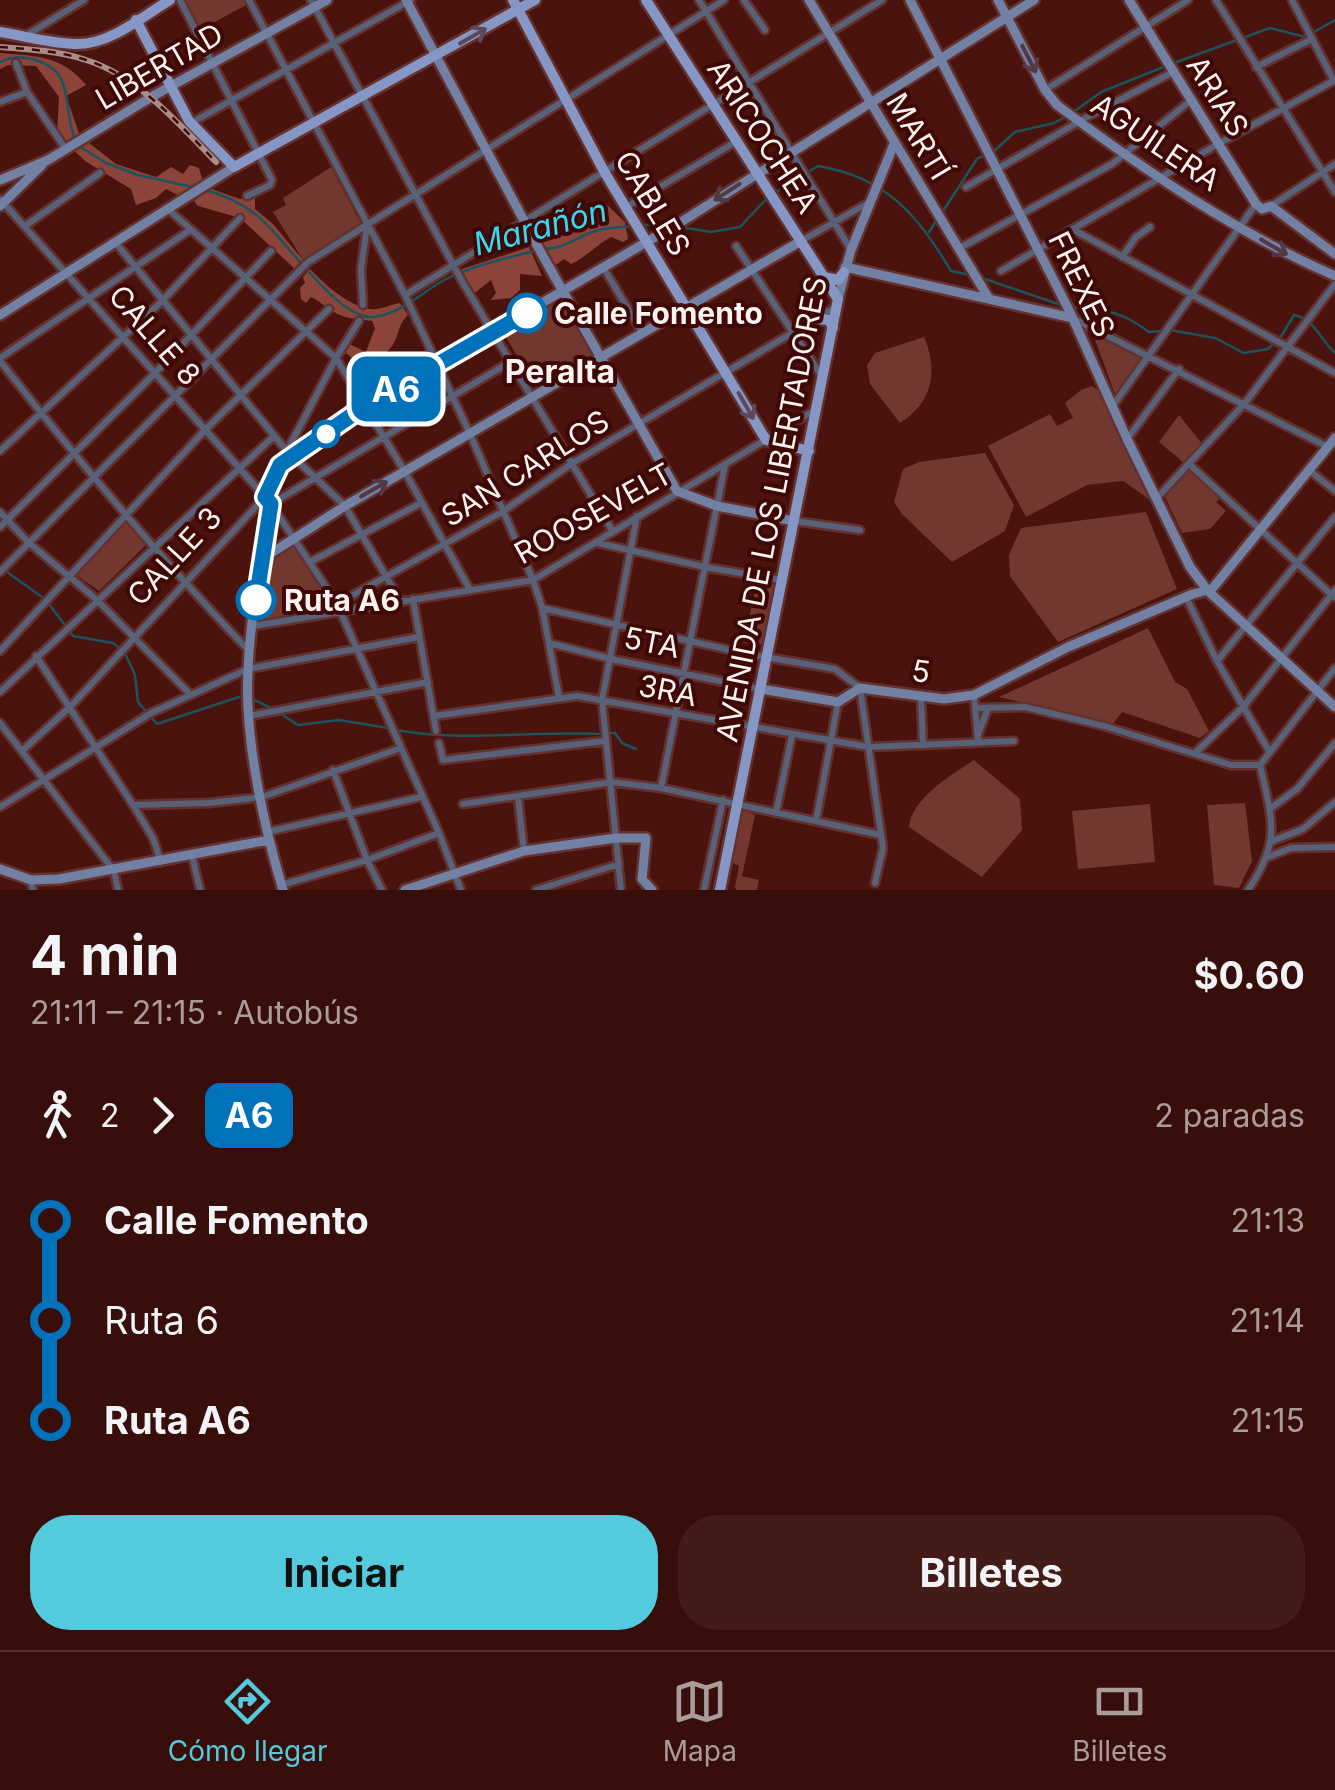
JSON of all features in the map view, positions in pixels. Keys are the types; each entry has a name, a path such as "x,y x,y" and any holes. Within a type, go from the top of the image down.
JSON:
{"main road":[{"path":"0,32 76,44 92,42 170,0"},
{"path":"136,20 191,123 234,168 436,57 516,5 535,0"},
{"name":"ARICOCHEA","path":"646,0 838,302"},
{"name":"CABLES","path":"516,5 604,173 766,440"},
{"path":"824,277 838,280 845,270"},
{"name":"AVENIDA DE LOS LIBERTADORES","path":"720,890 838,302"},
{"path":"818,318 829,320 833,328"},
{"path":"766,440 810,451"}],"street":[{"path":"26,36 84,0"},
{"path":"180,0 260,152 272,184 247,196"},
{"path":"249,0 405,296 470,434 533,580 559,698"},
{"name":"LIBERTAD","path":"48,160 313,3 327,0"},
{"path":"699,0 851,250"},
{"path":"0,572 308,262 724,0"},
{"path":"744,0 764,30"},
{"name":"MARTÍ","path":"809,0 988,297"},
{"path":"405,296 882,0"},
{"name":"FREXES","path":"910,0 1070,311 1155,500 1190,567 1208,591 1335,706"},
{"name":"AGUILERA","path":"998,0 1045,90 1074,118 1160,179 1285,254 1335,276"},
{"path":"289,453 563,293 643,238 680,222 1034,0"},
{"name":"ARIAS","path":"1129,0 1256,204"},
{"path":"1045,90 1188,0"},
{"path":"1216,0 1335,192"},
{"path":"1002,271 1218,144 1335,81 1292,0"},
{"path":"191,123 408,1 537,246 678,491 716,506 860,530"},
{"path":"313,3 453,266 612,530"},
{"path":"1256,67 1310,35"},
{"path":"16,63 28,92 66,147"},
{"path":"966,187 993,166 1074,118 1171,68"},
{"path":"0,102 28,92"},
{"path":"958,249 1124,155 1190,101"},
{"path":"628,213 738,141"},
{"name":"AVENIDA DE LOS LIBERTADORES","path":"838,302 851,250 894,144"},
{"path":"0,180 48,160"},
{"path":"1,203 48,160"},
{"path":"1112,407 1256,204 1262,208 1271,206 1335,164"},
{"path":"0,315 234,168"},
{"path":"25,226 100,172"},
{"path":"262,559 345,506 870,199"},
{"name":"CALLE 8","path":"1,203 124,336 296,537 339,608 440,833 461,890"},
{"path":"1271,206 1335,254"},
{"path":"169,210 336,358 470,590"},
{"path":"0,451 162,301 240,218"},
{"path":"363,305 361,269 367,225"},
{"path":"1122,256 1136,237 1150,227"},
{"path":"190,230 0,360 73,454 250,652"},
{"path":"1074,230 1335,373"},
{"path":"115,242 274,436 345,506 401,602"},
{"path":"736,246 824,380"},
{"path":"3,524 271,251"},
{"path":"604,267 643,334"},
{"path":"845,270 1070,311 1328,447"},
{"path":"970,293 980,284"},
{"path":"1155,500 1245,403 1284,345 1335,284"},
{"name":"SAN CARLOS","path":"339,608 386,574 502,512 571,464 728,374 838,302"},
{"path":"0,651 206,430 329,309"},
{"path":"289,453 336,358 360,321"},
{"path":"440,833 282,887 268,836 248,704 248,670 268,500 313,478 510,362"},
{"path":"1127,439 1178,369"},
{"name":"ROOSEVELT","path":"253,626 339,608 533,580 819,408"},
{"path":"0,692 274,436"},
{"path":"978,738 974,695 1068,648 1189,595 1208,591 1335,438"},
{"name":"CALLE 3","path":"23,750 71,706 184,582 268,500 279,466 289,453"},
{"path":"662,788 725,464"},
{"path":"1190,464 1334,594 1244,706 1196,754"},
{"path":"1308,470 1335,491"},
{"path":"310,562 421,503"},
{"path":"0,512 3,524 96,599 190,696"},
{"path":"621,890 602,700 637,515"},
{"path":"1217,661 1335,516"},
{"path":"597,542 782,580"},
{"path":"1190,567 1196,580 1189,595 1217,661 1269,751"},
{"path":"413,599 436,731"},
{"path":"542,608 616,627 835,669 860,688 883,848 875,883"},
{"path":"0,807 148,715 248,670 420,637"},
{"name":"5TA","path":"549,642 611,660 838,702"},
{"path":"36,656 133,805 161,862"},
{"path":"1253,888 1267,858 1273,822 1260,766 1335,668"},
{"path":"249,716 428,682"},
{"path":"816,821 838,702 860,688"},
{"name":"5","path":"860,688 944,700 974,695"},
{"name":"3RA","path":"434,716 577,696 869,747 978,738 1014,740"},
{"path":"920,696 923,745"},
{"path":"975,708 1026,707 1231,765 1260,766"},
{"path":"978,738 988,708"},
{"path":"0,723 114,871 118,890"},
{"path":"776,812 792,734"},
{"path":"438,743 442,760 604,741"},
{"path":"1271,808 1297,789 1335,743"},
{"path":"133,805 209,803 262,796 400,748"},
{"path":"334,770 382,890"},
{"path":"463,804 612,782 662,788 881,835"},
{"path":"0,870 32,885 114,871 421,796"},
{"path":"518,797 524,851"},
{"path":"704,890 722,800"},
{"path":"1271,841 1303,829 1335,802"},
{"path":"1273,822 1291,848"},
{"path":"405,890 524,851 617,838 646,838 642,879 652,889"},
{"path":"1267,858 1291,848 1335,846"},
{"path":"192,855 200,890"},
{"path":"536,890 619,864"}],"shaded area":[{"path":"184,0 246,0 248,4 200,30"},
{"path":"0,53 47,59 77,75 86,85 66,96 80,136 116,164 156,177 171,167 183,174 190,165 199,168 203,182 180,196 166,189 156,198 136,205 131,189 85,161 57,134 59,97 36,66 8,65 0,69"},
{"path":"331,167 361,224 303,260 273,212 286,205 283,198"},
{"path":"209,188 240,199 255,197 255,209 303,260 295,269 240,218 198,206 194,201"},
{"path":"605,203 625,222 628,239 623,242 611,237 571,264 564,259 553,267 538,242 576,232"},
{"path":"529,247 542,276 520,274 520,290 511,298 491,300 496,293 491,280 471,292 459,270"},
{"path":"310,269 359,306 377,309 400,303 408,315 389,350 362,367 346,353 341,359 337,351 343,341 366,352 375,328 372,321 342,316 311,297 306,303 301,299 303,277"},
{"path":"562,298 596,356 537,390 503,332"},
{"path":"1091,329 1144,354 1115,394"},
{"path":"924,337 931,362 930,385 919,406 900,423 870,384 867,365 875,353"},
{"path":"1092,386 1099,391 1150,500 1123,481 1087,485 1026,517 988,446 1050,414 1057,426 1073,418 1065,403"},
{"path":"1179,415 1203,445 1183,462 1159,442"},
{"path":"985,453 1014,505 1005,531 952,562 894,502 903,469 919,462"},
{"path":"1188,470 1220,498 1216,502 1226,511 1210,529 1182,533 1165,497"},
{"path":"1146,512 1177,589 1058,642 1010,576 1009,555 1021,528"},
{"path":"128,518 149,542 99,591 75,574"},
{"path":"296,544 336,607 259,620 266,560"},
{"path":"759,575 776,579 762,644 743,643"},
{"path":"1148,628 1175,682 1187,689 1209,731 1200,738 1122,712 1113,724 999,697"},
{"path":"974,760 1020,799 1022,830 982,877 909,827 925,797"},
{"path":"1245,803 1252,861 1239,888 1214,885 1207,805"},
{"path":"1150,804 1155,862 1078,869 1072,811"},
{"path":"742,809 755,815 742,876 759,880 757,890 735,887 739,866 731,862"}],"waterway":[{"name":"Marañón","path":"1174,63 1270,28 1305,37 1335,20"},
{"name":"Marañón","path":"0,62 28,58 56,72 65,90 75,139"},
{"name":"Marañón","path":"1072,113 1101,92 1166,66"},
{"name":"Marañón","path":"993,152 1015,132 1065,117"},
{"name":"Marañón","path":"79,146 106,163 138,175 197,188"},
{"name":"Marañón","path":"943,211 977,159 985,155"},
{"name":"Marañón","path":"776,192 818,166 863,179 912,216 951,271 970,275"},
{"name":"Marañón","path":"205,190 253,212 328,292 358,314 372,317 402,307 457,274 534,251"},
{"name":"Marañón","path":"681,227 711,232 740,227 769,196"},
{"name":"Marañón","path":"929,232 938,218"},
{"name":"Marañón","path":"642,225 668,225"},
{"name":"Marañón","path":"542,249 558,247 591,232 634,226"},
{"path":"982,278 1064,306"},
{"path":"1072,307 1113,313 1149,332 1162,331"},
{"path":"1170,330 1215,338 1244,353 1268,349 1294,315 1312,325 1335,353"},
{"path":"0,567 46,600 73,636 113,643 124,651 135,675 138,702 157,724 242,696"},
{"path":"250,698 271,708"},
{"path":"281,714 298,725 339,720 388,728"},
{"path":"396,730 472,736 599,734"},
{"path":"609,733 615,733 622,743 636,749"}],"railway":[{"path":"0,47 65,54 105,67 157,103 216,162"}],"bus line":[{"name":"A6","path":"256,600 271,504 265,497 279,466 365,406 527,313"}],"place":[{"name":"Calle Fomento","path":"527,313"},
{"name":"Ruta A6","path":"256,600"}],"district":[{"name":"Peralta","path":"560,371"}]}
